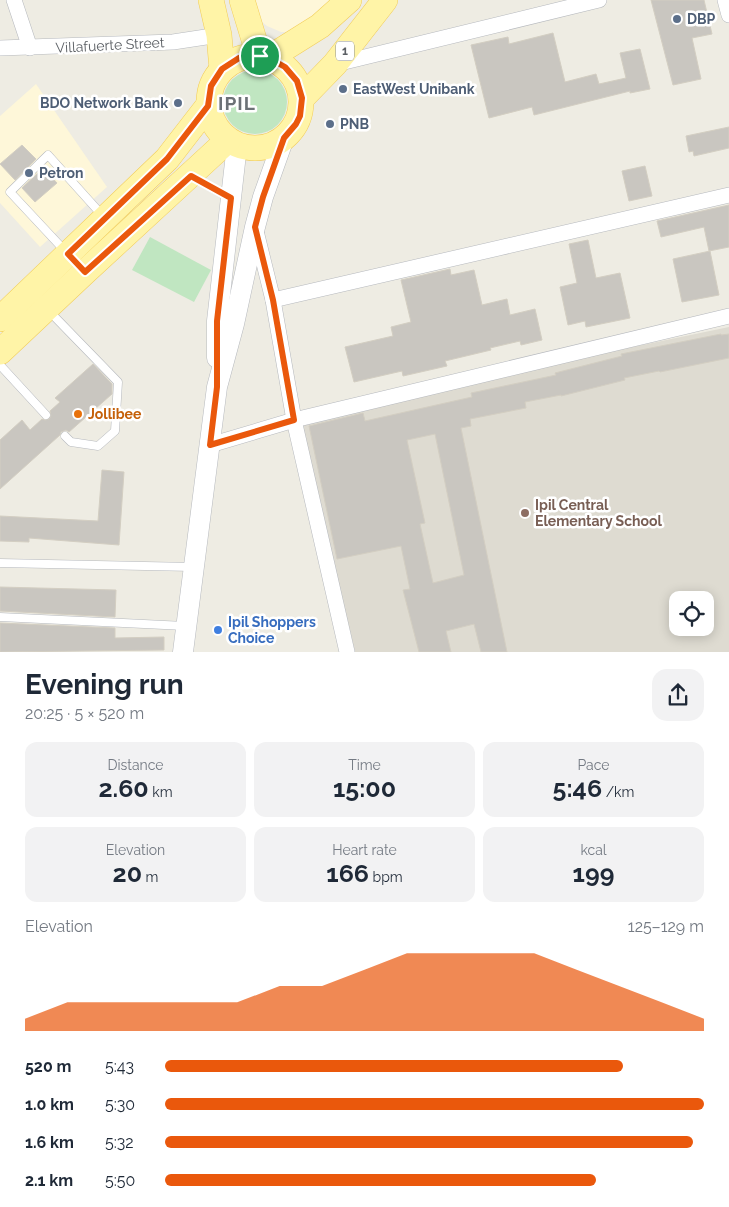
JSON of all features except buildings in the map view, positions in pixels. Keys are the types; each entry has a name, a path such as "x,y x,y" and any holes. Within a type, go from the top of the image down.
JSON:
{"main road":[{"path":"211,0 219,35 222,69"},
{"path":"242,0 264,57 285,67 292,73 297,81 302,98 300,116 296,124 276,144 262,148 246,148 233,143 214,126 208,106 211,86 222,69 239,58 264,57 320,26 349,0"},
{"name":"1","path":"302,98 335,64 385,0"},
{"path":"0,352 46,308 105,219 167,159 208,106"},
{"path":"0,319 233,143"}],"street":[{"path":"14,0 30,48"},
{"path":"335,64 599,0"},
{"path":"725,0 729,15"},
{"name":"Villafuerte Street","path":"0,48 173,42 219,35"},
{"path":"217,387 234,324 263,197 284,138"},
{"path":"183,652 217,387 217,321 231,198 233,143"},
{"path":"273,300 729,195"},
{"path":"255,227 273,300 294,420 347,652"},
{"path":"210,445 294,420 729,316"}],"lane":[{"path":"76,263 10,192 48,155 105,219"},
{"path":"191,176 231,198"},
{"path":"46,308 118,382 114,431 98,446 71,442 65,436"},
{"path":"0,365 46,415"},
{"path":"0,563 193,568"},
{"path":"0,617 186,626"}],"shaded area":[{"path":"246,0 342,0 296,32 281,32 267,26 256,17"},
{"path":"36,84 107,187 40,247 0,203 0,116"},
{"name":"Ipil Central Elementary School","path":"729,327 729,652 355,652 301,426 599,354"}],"green space":[{"path":"249,70 261,70 278,79 285,90 287,102 285,114 278,125 261,134 249,134 237,129 228,120 223,108 223,96 228,84 237,75"},
{"path":"150,237 211,270 194,302 132,270"}],"place":[{"name":"DBP","path":"677,19"},
{"name":"EastWest Unibank","path":"343,89"},
{"name":"BDO Network Bank","path":"178,103"},
{"name":"PNB","path":"330,124"},
{"name":"Petron","path":"29,173"},
{"name":"Jollibee","path":"78,414"},
{"name":"Ipil Central Elementary School","path":"525,513"},
{"name":"Ipil Shoppers Choice","path":"218,630"}],"district":[{"name":"IPIL","path":"237,103"}],"route":[{"path":"260,56 278,62 292,73 297,81 302,98 300,116 291,131 284,138 263,197 255,227 273,300 294,420 210,445 217,387 217,321 231,198 191,176 85,272 68,254 167,159 181,143 208,106 211,86 222,69 239,58 260,56"}]}
